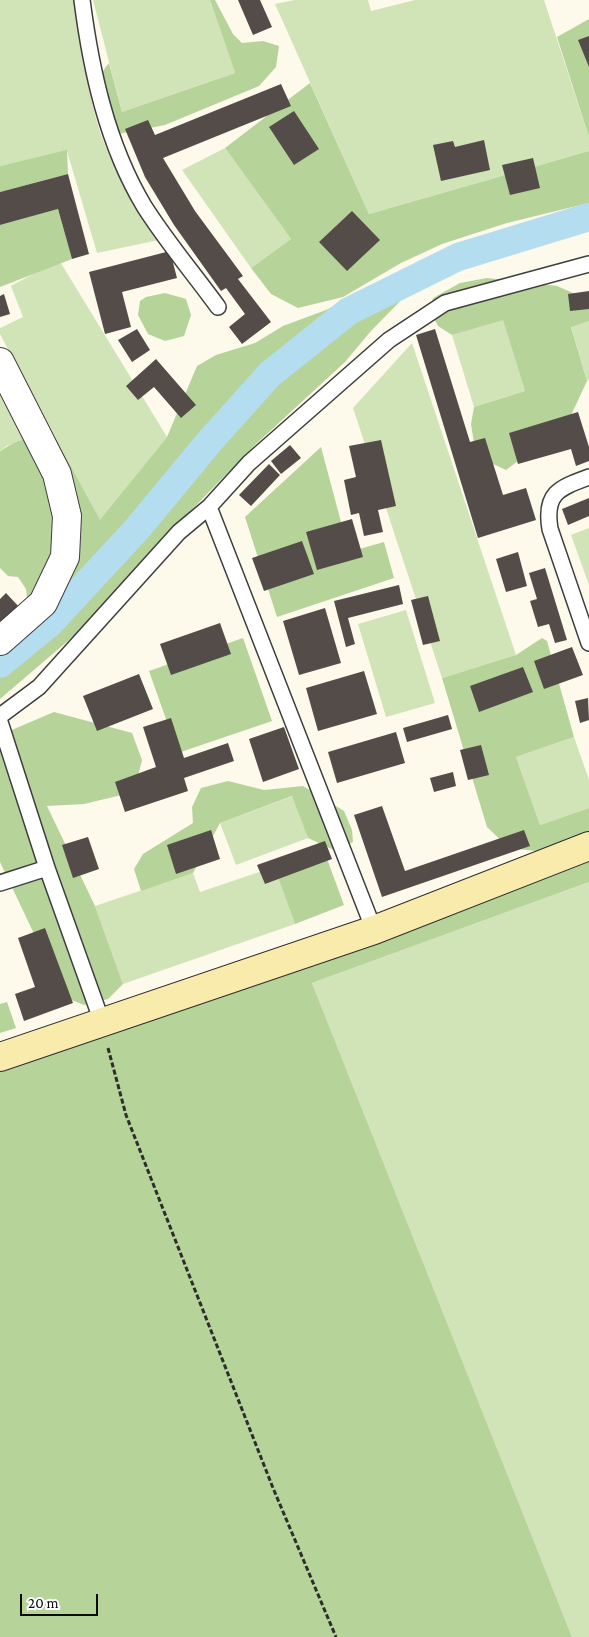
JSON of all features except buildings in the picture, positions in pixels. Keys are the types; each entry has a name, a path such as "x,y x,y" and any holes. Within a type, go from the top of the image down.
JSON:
{"street":[{"path":"0,362 57,474 67,516 65,557 43,603 0,641"},
{"path":"0,1057 374,930 589,846"}],"lane":[{"path":"82,0 87,38 110,133 144,205 218,307"},
{"path":"0,716 39,687 179,532 209,507 249,463 332,388 389,340 445,303 589,264"},
{"path":"589,477 562,487 552,498 547,513 550,529 589,643"},
{"path":"209,507 374,930"},
{"path":"0,722 47,868 102,1022"},
{"path":"0,883 47,868"}],"path":[{"path":"102,1022 126,1115 273,1488 336,1637"}],"green space":[{"path":"0,0 75,0 89,88 97,123 108,153 121,179 159,240 97,253 67,151 0,166"},
{"path":"93,0 210,0 235,73 122,112"},
{"path":"210,0 215,0 233,34 242,43 263,41 279,46 276,67 259,86 165,125 118,134 103,107 98,90 102,72 109,63 122,112 235,73"},
{"path":"295,0 368,0 371,11 415,0 544,0 589,137 589,151 369,214 275,4"},
{"path":"589,19 589,137 557,37"},
{"path":"310,83 369,214 589,151 589,203 507,223 442,244 401,263 343,297 298,308 271,294 251,268 291,239 225,148"},
{"path":"225,148 291,239 251,268 182,170"},
{"path":"67,150 68,174 0,192 0,166"},
{"path":"58,209 72,259 0,287 0,225"},
{"path":"59,260 167,437 100,521 0,334 0,328 23,317 11,286"},
{"path":"406,270 411,272 411,290 371,331 345,362 256,444 159,543 83,628 0,699 0,624 28,605 26,589 18,577 8,576 0,568 0,452 19,441 55,437 100,520 167,437 197,366 216,355 255,343 283,326 326,310"},
{"path":"487,278 557,286 589,300 589,321 571,327 587,381 567,424 506,470 476,456 471,424 474,407 525,391 503,320 452,335 438,326 430,311 433,298 460,283"},
{"path":"165,293 186,299 191,315 184,336 165,341 148,334 138,315 140,301 146,297"},
{"path":"503,319 525,391 474,407 452,335"},
{"path":"589,321 589,380 587,381 571,326"},
{"path":"412,343 516,655 442,678 353,408"},
{"path":"0,355 29,438 6,446 0,452"},
{"path":"321,447 349,552 384,542 394,578 277,617 245,517"},
{"path":"589,528 589,585 571,535"},
{"path":"406,610 435,703 386,717 358,624"},
{"path":"243,638 272,721 178,753 149,671"},
{"path":"542,638 547,641 574,737 516,757 540,825 589,808 589,833 536,851 509,848 487,827 442,678 516,655"},
{"path":"54,712 132,733 142,760 134,792 84,804 47,806 95,906 123,984 108,999 84,1005 64,997 0,862 0,735"},
{"path":"574,737 589,780 589,808 540,825 516,757"},
{"path":"228,781 264,790 303,786 344,811 352,830 353,842 336,851 308,838 292,796 220,823 193,873 141,891 134,869 143,854 193,823 192,807 201,788"},
{"path":"293,796 308,838 236,865 220,823"},
{"path":"589,841 589,882 312,983 572,1637 0,1637 0,1043 371,920"},
{"path":"323,848 344,905 295,924 274,867"},
{"path":"274,867 295,924 123,984 95,906 193,873 200,892"},
{"path":"589,882 589,1637 572,1637 312,983"},
{"path":"7,1002 16,1028 0,1033 0,1004"}],"waterway":[{"path":"0,664 49,624 137,529 209,442 270,374 349,311 458,257 589,217"}]}
